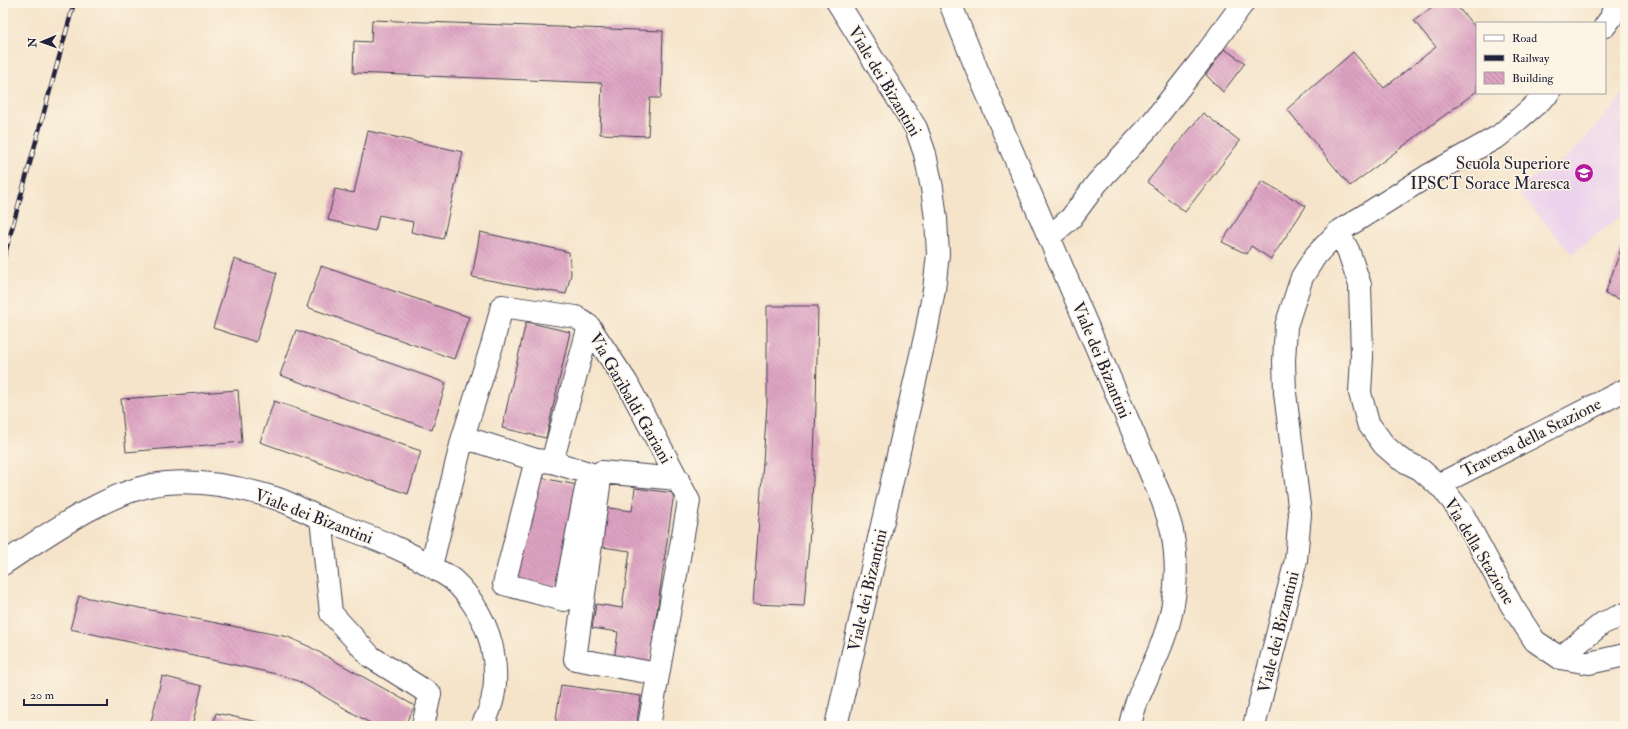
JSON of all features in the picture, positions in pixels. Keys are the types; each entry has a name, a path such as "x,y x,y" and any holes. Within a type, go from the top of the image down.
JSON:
{"street":[{"name":"Viale dei Bizantini","path":"836,726 926,333 934,290 938,254 932,188 925,154 916,128 838,3"},
{"name":"Viale dei Bizantini","path":"950,3 978,72 1163,502 1172,532 1175,560 1175,587 1172,613 1162,643 1132,712 1130,726"},
{"path":"1049,237 1071,218 1097,183 1147,129 1203,58 1243,3"},
{"path":"1606,24 1610,18 1615,3"},
{"name":"Viale dei Bizantini","path":"1254,726 1296,560 1299,537 1300,514 1285,393 1284,361 1286,326 1302,277 1316,256 1338,232 1428,175 1499,136 1548,94"},
{"name":"Via della Stazione","path":"1338,232 1348,250 1360,285 1362,357 1360,393 1368,423 1384,445 1400,459 1420,469 1444,490 1462,515 1512,606 1535,641 1560,658 1589,663 1625,655"},
{"name":"Via Garibaldi Gariani","path":"431,566 463,437 493,342 502,306 576,317 589,326 627,383 689,501 649,726"},
{"path":"463,437 544,461 589,473 564,600 504,584 544,461 589,326"},
{"name":"Traversa della Stazione","path":"1438,485 1625,390"},
{"path":"658,674 575,658 601,472 678,479"},
{"name":"Viale dei Bizantini","path":"3,564 71,520 122,494 143,487 164,483 190,481 220,484 276,498 320,518 408,552 452,579 469,598 482,620 492,643 496,684 493,702 482,726"},
{"path":"320,518 331,613 371,657 430,694 423,726"},
{"path":"1560,658 1604,623 1625,614"}],"shaded area":[{"name":"Scuola Superiore IPSCT Sorace Maresca","path":"1625,87 1625,213 1572,254 1515,189 1570,156 1618,101"}],"building":[{"path":"1437,3 1454,3 1476,28 1476,92 1350,186 1287,109 1353,52 1384,88 1436,47 1414,21"},
{"path":"372,20 663,31 661,98 650,98 648,136 600,134 602,83 353,73 354,41 371,42"},
{"path":"1224,49 1245,63 1223,92 1206,75"},
{"path":"1203,113 1240,141 1185,212 1147,182"},
{"path":"368,131 463,152 443,239 411,232 413,222 379,215 375,231 328,220 335,189 354,193"},
{"path":"1262,181 1306,206 1271,259 1251,246 1247,254 1222,242"},
{"path":"480,232 569,252 571,274 566,294 472,277"},
{"path":"1625,238 1625,301 1605,294"},
{"path":"234,259 277,273 256,342 213,328"},
{"path":"321,266 469,317 454,359 307,307"},
{"path":"767,306 818,306 812,504 804,606 753,604 767,405"},
{"path":"526,322 570,332 546,438 502,428"},
{"path":"296,330 446,383 432,430 280,375"},
{"path":"238,390 242,442 126,452 121,399"},
{"path":"274,401 421,451 408,494 260,442"},
{"path":"537,477 582,486 561,588 516,579"},
{"path":"635,488 674,493 649,666 614,660 618,632 592,628 596,604 622,608 630,551 596,546 601,507 632,511"},
{"path":"79,596 288,637 310,647 415,706 404,726 375,726 298,681 281,675 70,629"},
{"path":"162,676 202,686 192,726 150,726"},
{"path":"561,685 641,696 636,726 555,726"},
{"path":"216,713 272,725 272,726 213,726"}],"railway":[{"path":"3,261 74,3"}],"place":[{"name":"Scuola Superiore IPSCT Sorace Maresca","path":"1584,173"}]}
